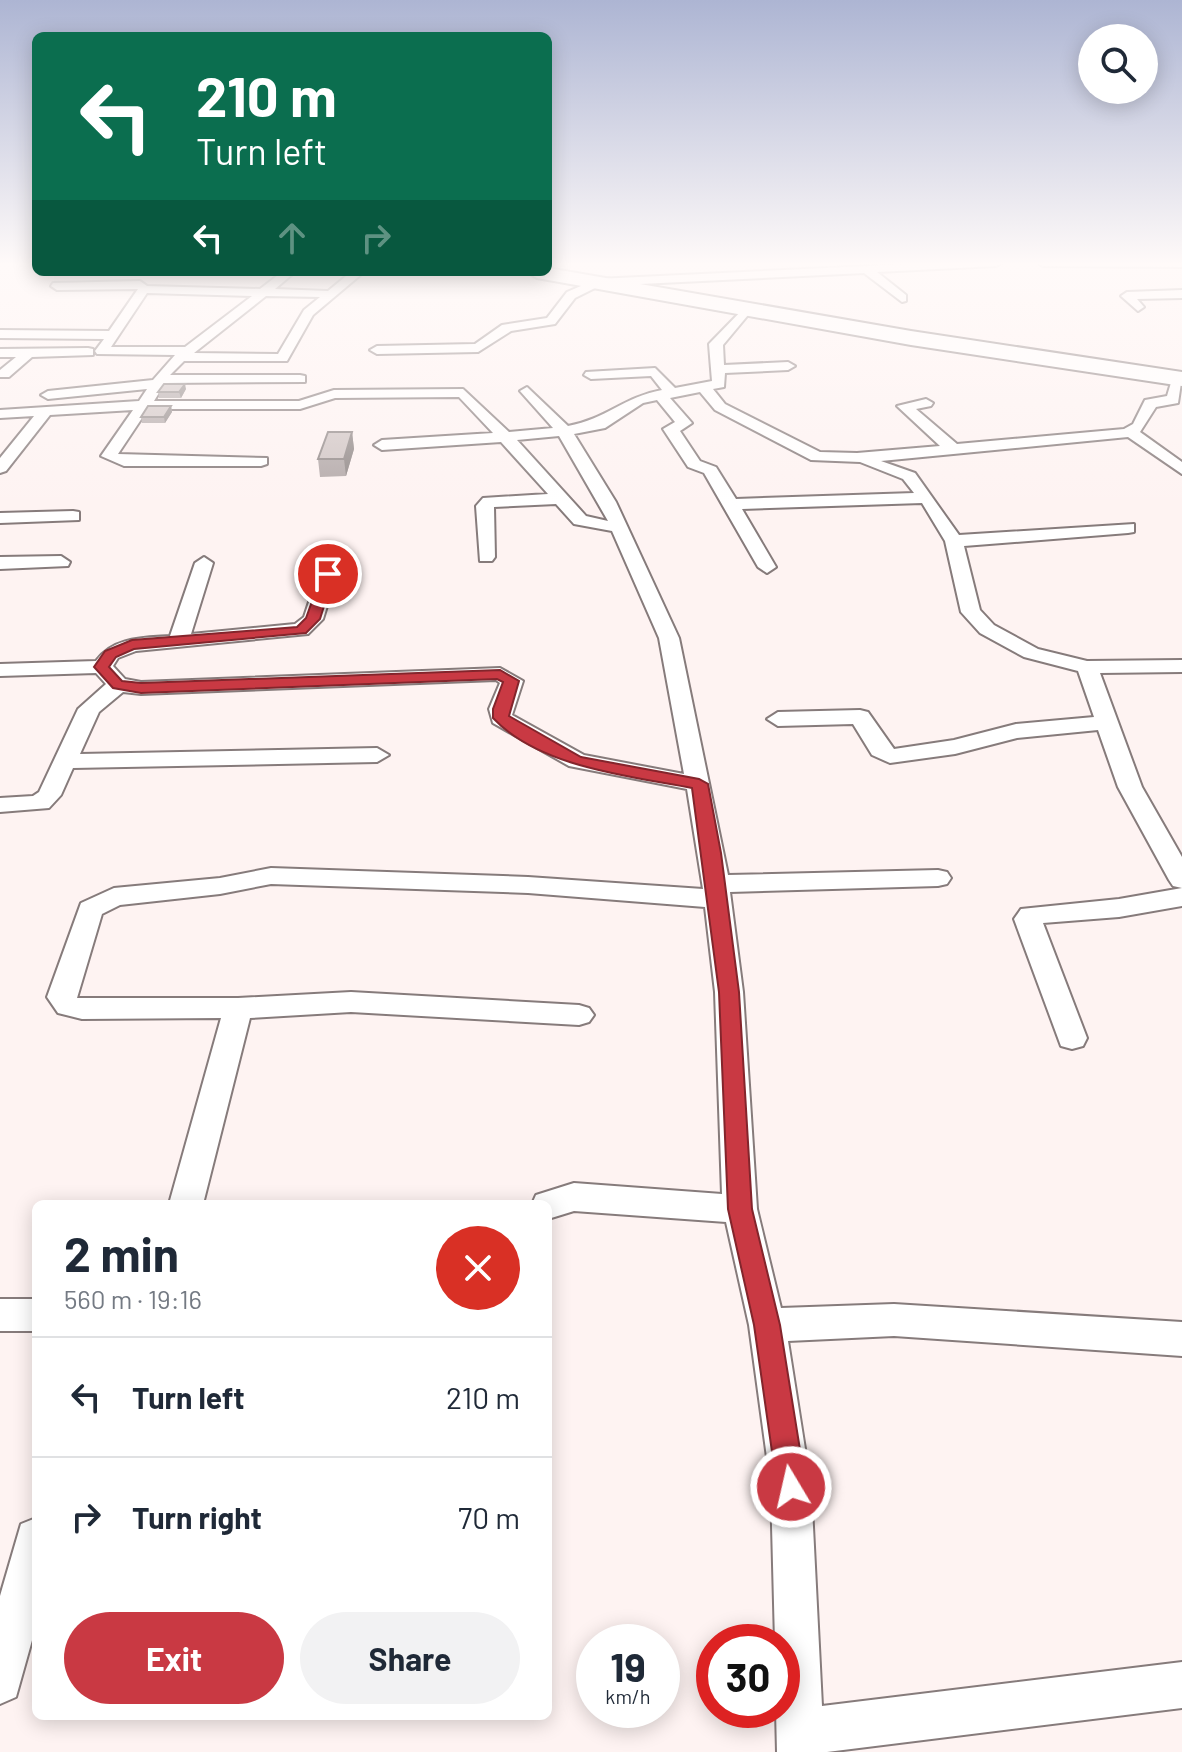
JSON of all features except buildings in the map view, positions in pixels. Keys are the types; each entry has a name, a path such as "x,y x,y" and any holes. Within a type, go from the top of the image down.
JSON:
{"highway":[{"path":"975,345 1181,377"},
{"path":"984,345 1181,377"}],"street":[{"path":"102,351 106,345"},
{"path":"197,345 160,381 109,456 112,459 261,461"},
{"path":"28,396 185,354 282,358 289,345"},
{"path":"377,350 478,348 483,345"},
{"path":"382,445 505,437 600,425 639,399 719,384 716,345"},
{"path":"0,353 102,351 120,369 160,381 300,379"},
{"path":"1,378 28,353"},
{"path":"719,369 788,366"},
{"path":"591,375 655,372 684,423 671,429 696,465 710,470 767,567"},
{"path":"704,388 720,407 810,455 857,458 1130,432 1139,427 1150,403 1173,400 1181,377"},
{"path":"527,391 564,431 619,526 669,638 699,784 729,992 740,1209 767,1325 791,1487 801,1742 1182,1685"},
{"path":"0,414 144,405 300,405 334,394 463,393 558,499 587,524 619,526"},
{"path":"926,403 904,406 952,448"},
{"path":"0,468 46,411"},
{"path":"1130,432 1182,469"},
{"path":"857,458 903,472 927,498 954,541 971,612 983,625 1031,653 1087,667 1182,666"},
{"path":"731,504 927,498"},
{"path":"486,557 485,506 489,502 558,499"},
{"path":"0,518 73,516"},
{"path":"954,541 1128,528"},
{"path":"0,670 102,667 119,647 301,630 313,619 335,551"},
{"path":"0,563 61,562"},
{"path":"178,641 204,563"},
{"path":"102,667 118,685"},
{"path":"1087,667 1130,787 1171,839 1182,880"},
{"path":"0,805 40,803 49,795 89,709 118,685 160,688 500,674 512,681 500,709 501,718 555,751 587,763 699,784"},
{"path":"778,719 860,717 880,750 890,756 955,747 1016,731 1107,723"},
{"path":"64,761 377,755"},
{"path":"579,1015 351,1002 238,1008 68,1006 61,997 90,909 114,897 220,886 271,876 716,891 938,878"},
{"path":"1072,1038 1028,919 1031,915 1128,907 1182,897"},
{"path":"187,1200 238,1008"},
{"path":"552,1204 574,1197 740,1209"},
{"path":"0,1315 32,1315"},
{"path":"767,1325 894,1320 1182,1339"},
{"path":"0,1681 32,1555"}],"route":[{"path":"328,574 313,619 301,630 119,647 102,667 118,685 141,688 500,674 509,676 512,681 500,709 501,718 547,747 577,761 699,784 712,853 729,992 740,1209 767,1325 791,1487"}]}
